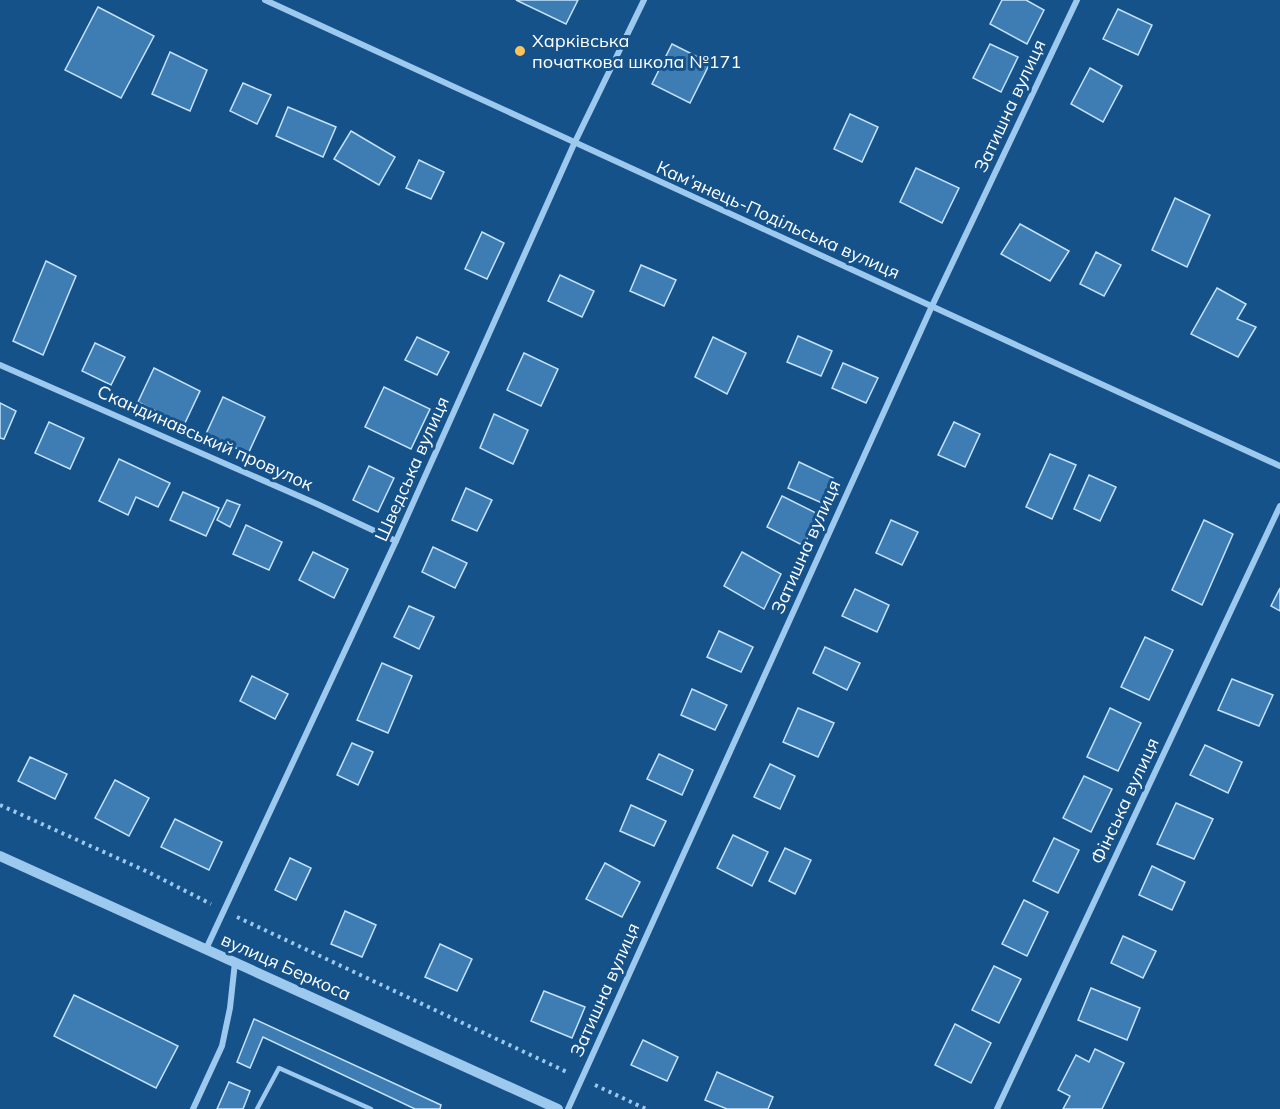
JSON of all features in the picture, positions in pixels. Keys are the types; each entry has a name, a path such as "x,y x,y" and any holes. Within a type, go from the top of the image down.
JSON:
{"street":[{"name":"Кам’янець-Подільська вулиця","path":"265,0 574,144 1280,466"},
{"name":"Шведська вулиця","path":"206,949 396,541 574,144 644,0"},
{"name":"Затишна вулиця","path":"568,1109 932,306 1077,0"},
{"name":"Скандинавський провулок","path":"0,365 396,541"},
{"name":"Фінська вулиця","path":"997,1109 1280,506"},
{"name":"вулиця Беркоса","path":"0,856 558,1109"},
{"path":"193,1109 222,1046 236,962"}],"lane":[{"path":"257,1109 279,1068 371,1109"}],"path":[{"path":"0,805 148,872 224,911 646,1109"}],"building":[{"path":"516,0 578,0 566,24"},
{"path":"1002,0 1026,0 1044,10 1027,44 990,24"},
{"path":"98,7 154,36 121,98 65,70"},
{"path":"1118,9 1152,25 1138,55 1103,39"},
{"path":"672,44 710,63 690,103 652,84"},
{"path":"990,44 1018,57 1001,92 973,78"},
{"path":"170,52 207,70 190,111 152,94"},
{"path":"1090,68 1122,86 1103,122 1071,104"},
{"path":"243,83 271,95 257,124 230,111"},
{"path":"288,107 336,127 323,157 276,136"},
{"path":"850,114 878,127 862,162 834,149"},
{"path":"351,131 395,157 379,185 334,159"},
{"path":"419,160 444,172 431,199 406,188"},
{"path":"916,168 959,188 942,223 900,202"},
{"path":"1175,198 1210,215 1187,267 1152,250"},
{"path":"1020,224 1069,251 1050,281 1001,254"},
{"path":"482,232 504,243 487,279 465,269"},
{"path":"1096,252 1121,265 1104,296 1080,284"},
{"path":"46,261 76,276 43,355 13,341"},
{"path":"641,265 676,280 664,306 630,291"},
{"path":"560,275 594,291 582,317 548,301"},
{"path":"1217,288 1246,304 1237,319 1256,327 1238,357 1191,334"},
{"path":"798,336 832,351 821,376 787,362"},
{"path":"417,337 449,352 437,375 405,360"},
{"path":"713,337 746,353 727,394 695,377"},
{"path":"95,343 125,357 111,385 82,371"},
{"path":"524,353 558,369 541,406 507,390"},
{"path":"843,363 878,378 866,403 832,388"},
{"path":"154,368 200,391 184,425 138,402"},
{"path":"384,387 430,409 411,449 365,427"},
{"path":"223,397 265,417 248,454 206,434"},
{"path":"0,403 16,411 4,439 0,438"},
{"path":"494,414 528,430 513,464 480,448"},
{"path":"49,422 84,438 70,469 35,453"},
{"path":"954,422 980,434 965,467 938,455"},
{"path":"1050,454 1076,465 1052,519 1026,507"},
{"path":"119,459 170,483 158,507 136,497 128,515 99,501"},
{"path":"799,462 833,478 822,503 788,488"},
{"path":"369,466 394,478 378,512 353,500"},
{"path":"1089,475 1116,487 1100,521 1074,509"},
{"path":"466,488 492,500 477,531 452,520"},
{"path":"183,492 219,508 206,536 170,520"},
{"path":"782,496 818,514 804,546 767,527"},
{"path":"227,500 240,505 230,527 217,520"},
{"path":"891,520 918,532 902,565 876,553"},
{"path":"1204,520 1233,534 1202,605 1172,590"},
{"path":"246,525 282,542 269,570 233,554"},
{"path":"433,547 467,563 455,588 422,572"},
{"path":"313,552 348,569 334,598 299,580"},
{"path":"742,552 781,574 764,609 724,586"},
{"path":"1280,588 1280,611 1271,606"},
{"path":"855,589 889,605 877,632 842,616"},
{"path":"409,606 434,617 419,649 394,637"},
{"path":"719,631 753,647 741,672 707,657"},
{"path":"1145,637 1173,650 1149,700 1121,687"},
{"path":"825,647 860,663 847,690 813,673"},
{"path":"382,663 412,676 388,733 357,720"},
{"path":"252,676 288,694 275,719 240,701"},
{"path":"1232,679 1273,695 1259,726 1218,710"},
{"path":"692,689 727,705 715,730 681,715"},
{"path":"798,708 834,723 818,757 783,742"},
{"path":"1110,708 1141,723 1118,771 1087,757"},
{"path":"352,743 373,752 358,785 337,775"},
{"path":"1205,745 1242,762 1228,793 1190,775"},
{"path":"659,754 693,770 682,795 647,779"},
{"path":"30,757 67,774 55,799 18,781"},
{"path":"770,764 795,776 780,809 754,797"},
{"path":"1084,776 1112,789 1091,832 1063,818"},
{"path":"115,780 149,798 129,836 95,818"},
{"path":"1176,803 1213,819 1194,859 1157,844"},
{"path":"631,805 666,821 654,846 620,831"},
{"path":"175,819 222,842 209,870 161,847"},
{"path":"733,835 768,852 752,886 717,868"},
{"path":"1054,838 1079,850 1058,893 1033,881"},
{"path":"785,848 811,860 795,894 769,881"},
{"path":"290,858 311,868 296,900 275,890"},
{"path":"605,863 640,882 622,917 586,899"},
{"path":"1152,866 1185,882 1172,910 1139,895"},
{"path":"1024,900 1048,912 1027,956 1002,944"},
{"path":"345,911 376,925 362,957 331,944"},
{"path":"1123,936 1156,951 1143,978 1111,963"},
{"path":"440,944 472,959 457,991 425,977"},
{"path":"994,966 1021,979 999,1023 972,1010"},
{"path":"1091,988 1140,1008 1127,1040 1078,1020"},
{"path":"544,991 585,1007 572,1038 531,1021"},
{"path":"74,995 178,1046 156,1088 54,1036"},
{"path":"254,1019 441,1105 440,1109 415,1109 263,1037 250,1068 237,1062"},
{"path":"955,1024 991,1043 971,1083 935,1065"},
{"path":"643,1040 678,1057 667,1081 631,1065"},
{"path":"1095,1049 1124,1063 1102,1109 1063,1109 1070,1096 1058,1090 1076,1055 1089,1062"},
{"path":"717,1072 773,1097 768,1109 727,1109 705,1100"},
{"path":"229,1082 250,1091 243,1109 217,1109"}],"place":[{"name":"Харківська початкова школа №171","path":"520,51"}]}
